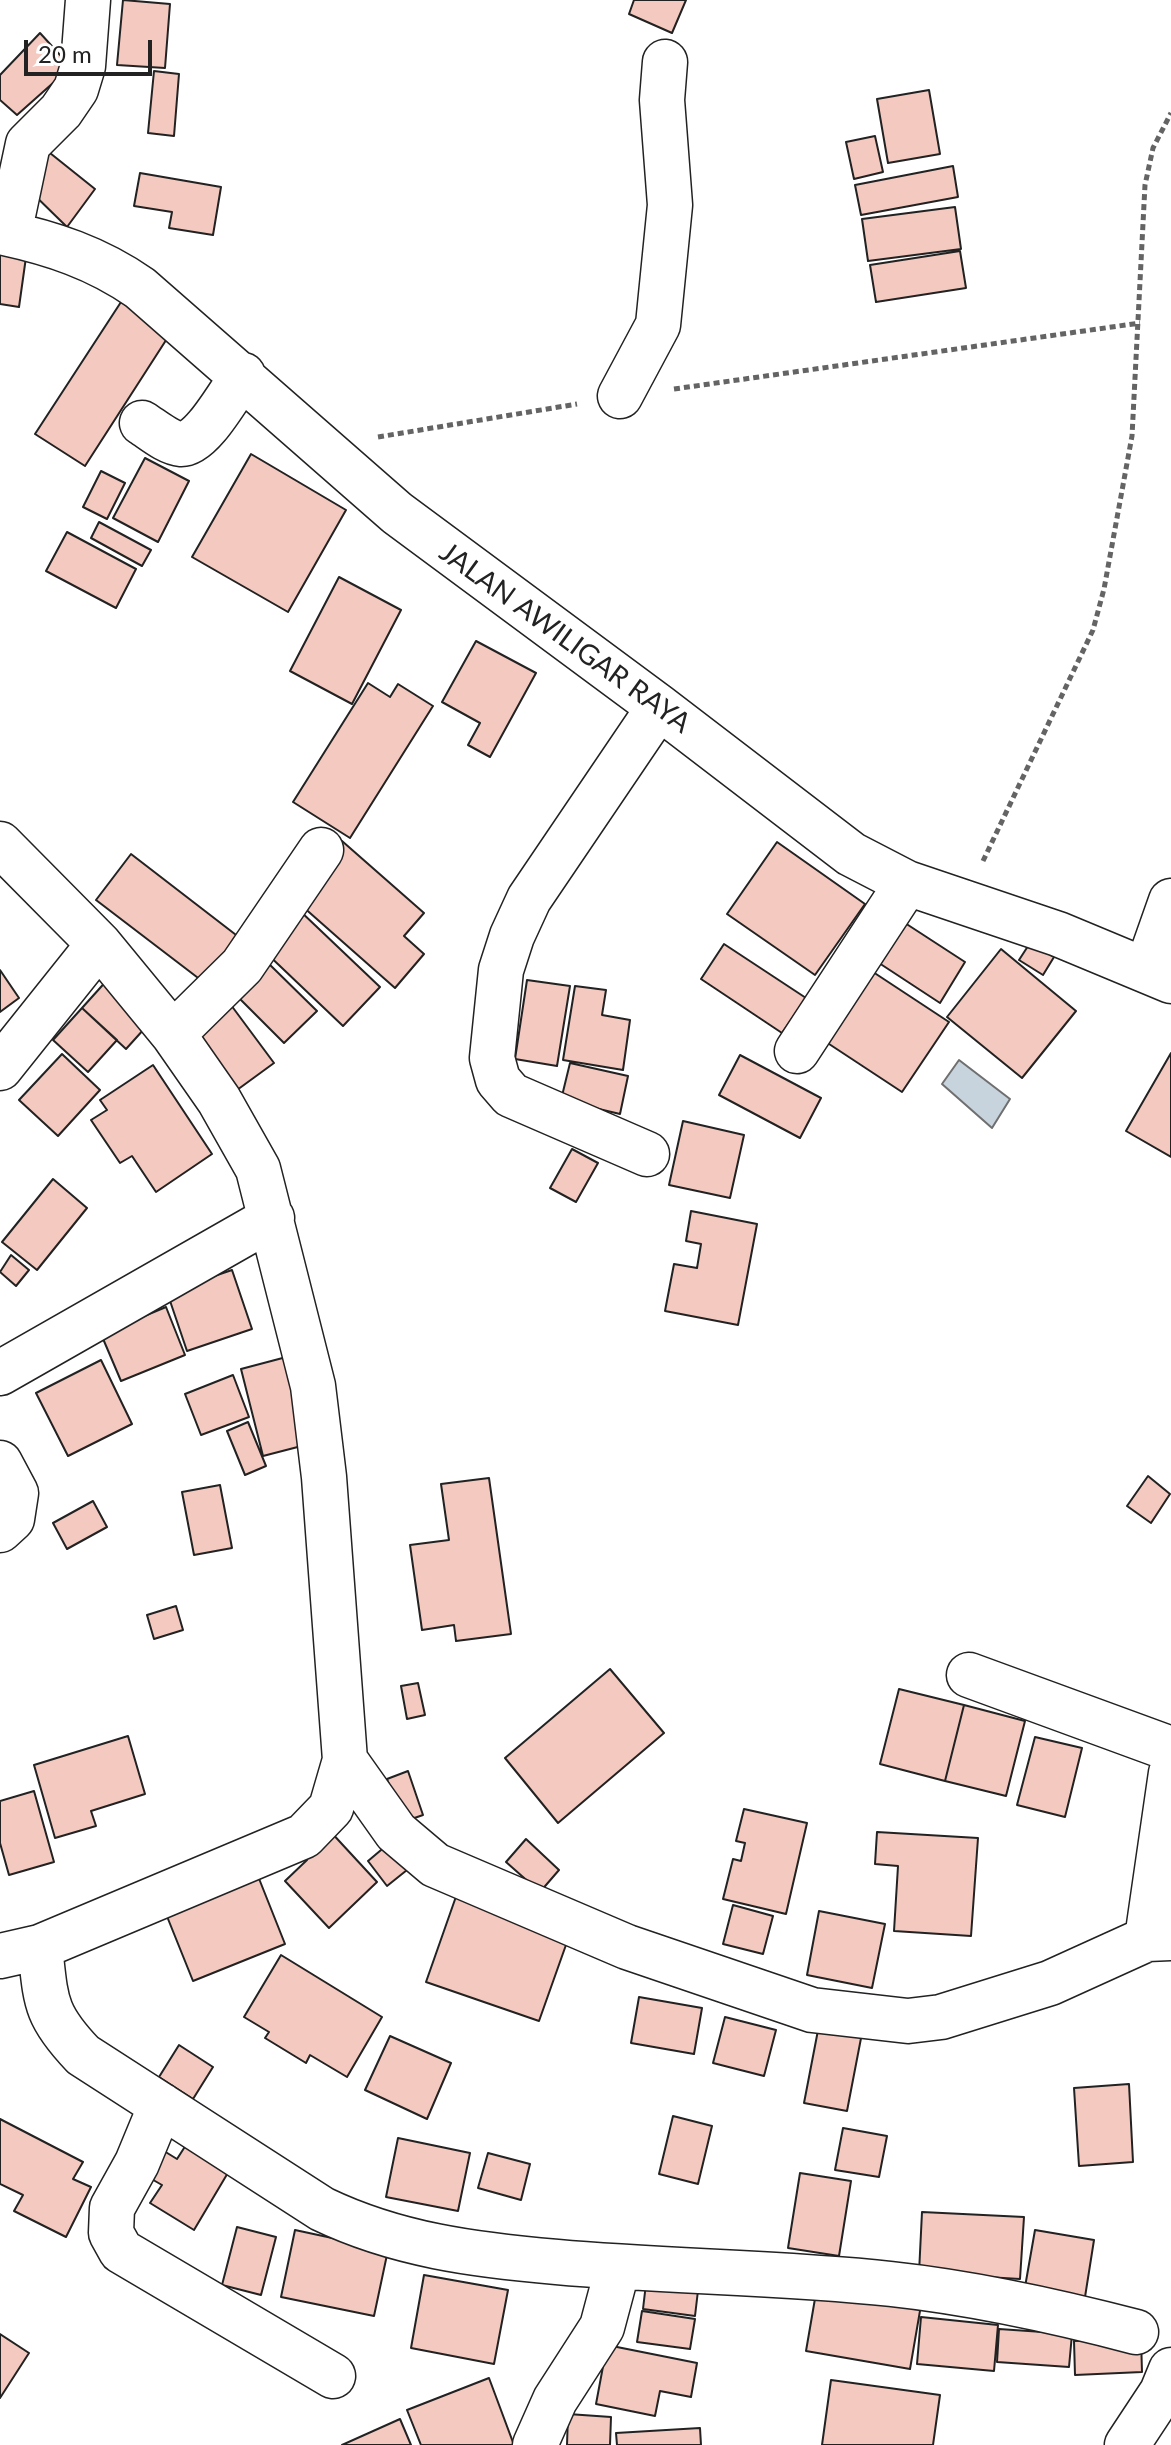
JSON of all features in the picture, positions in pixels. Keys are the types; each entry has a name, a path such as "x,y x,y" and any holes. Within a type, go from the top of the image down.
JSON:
{"street":[{"path":"5,233 14,138 61,111 76,89 83,66 88,0"},
{"path":"620,396 658,325 670,205 662,100 665,62"},
{"name":"JALAN AWILIGAR RAYA","path":"5,233 83,254 109,266 243,375 397,513 851,854 907,883 1159,975"},
{"path":"142,423 173,442 185,444 192,441 199,437 243,375"},
{"path":"647,1154 511,1095 498,1080 492,1058 501,970 529,899 659,707"},
{"path":"173,1034 242,966 321,850"},
{"path":"3,854 99,944 173,1034 219,1100 258,1169 313,1386 324,1477 345,1760 331,1808 304,1836 20,1952 59,2030 83,2055 322,2209 364,2229 411,2243 514,2258 618,2267 891,2284 1036,2306 1136,2332"},
{"path":"797,1051 907,883"},
{"path":"1159,975 1171,901"},
{"path":"0,1068 99,944"},
{"path":"0,1373 272,1218"},
{"path":"0,1463 16,1493 12,1519 0,1530"},
{"path":"969,1675 1171,1749"},
{"path":"345,1760 396,1832 435,1865 627,1947 812,2010 908,2021 941,2017 1050,1983 1159,1939 1171,1773"},
{"path":"161,2105 137,2163 112,2208 111,2233 121,2251 333,2376"},
{"path":"535,2445 555,2400 602,2327 618,2267"},
{"path":"1127,2445 1162,2392 1171,2370"}],"path":[{"path":"963,902 1093,630 1104,589 1132,436 1145,185 1153,148 1171,113"},
{"path":"323,446 620,396 1140,323"}],"shaded area":[{"path":"959,1060 1010,1099 992,1128 942,1084"}],"building":[{"path":"123,0 170,4 165,68 117,65"},
{"path":"634,0 686,0 672,33 629,14"},
{"path":"40,33 71,67 17,115 0,100 0,75"},
{"path":"154,71 179,74 174,136 148,133"},
{"path":"929,90 940,154 888,163 877,99"},
{"path":"875,136 883,172 854,179 846,142"},
{"path":"40,145 95,189 67,227 20,181"},
{"path":"953,166 958,197 861,215 855,185"},
{"path":"140,173 221,187 213,235 169,228 172,212 134,206"},
{"path":"955,207 961,249 868,261 862,219"},
{"path":"0,246 27,250 19,307 0,304"},
{"path":"960,251 966,288 876,302 870,265"},
{"path":"121,302 170,334 85,466 35,434"},
{"path":"251,454 346,510 288,612 192,557"},
{"path":"145,458 189,481 158,542 113,518"},
{"path":"101,471 125,483 107,519 83,507"},
{"path":"99,522 151,550 142,566 91,538"},
{"path":"67,532 136,569 116,608 46,571"},
{"path":"339,577 401,610 352,704 290,671"},
{"path":"476,641 536,673 490,757 468,745 480,723 442,702"},
{"path":"368,683 390,697 398,684 433,706 350,838 293,802"},
{"path":"342,841 424,913 404,936 424,954 395,988 293,898"},
{"path":"777,842 865,904 815,975 727,914"},
{"path":"131,854 240,938 206,984 96,900"},
{"path":"298,909 380,987 343,1026 261,948"},
{"path":"905,923 965,962 940,1003 879,963"},
{"path":"1030,943 1054,957 1043,975 1019,960"},
{"path":"724,944 806,998 782,1033 701,979"},
{"path":"1001,949 1076,1011 1022,1078 947,1017"},
{"path":"265,960 317,1011 284,1043 233,992"},
{"path":"0,970 19,998 0,1012"},
{"path":"870,970 949,1022 902,1092 823,1040"},
{"path":"109,978 154,1018 126,1049 82,1008"},
{"path":"527,980 570,986 557,1066 515,1059"},
{"path":"575,986 606,990 602,1015 630,1020 623,1070 563,1060"},
{"path":"228,1001 274,1063 237,1090 192,1028"},
{"path":"82,1008 117,1040 88,1072 53,1040"},
{"path":"1171,1053 1171,1157 1126,1131"},
{"path":"62,1054 100,1090 58,1136 19,1100"},
{"path":"740,1055 821,1098 800,1138 719,1095"},
{"path":"570,1063 628,1076 620,1114 561,1100"},
{"path":"153,1065 212,1154 156,1192 132,1156 120,1163 91,1120 107,1110 100,1100"},
{"path":"683,1121 744,1135 730,1198 669,1185"},
{"path":"572,1149 598,1163 576,1202 550,1188"},
{"path":"53,1179 87,1208 37,1270 2,1242"},
{"path":"691,1211 757,1224 738,1325 665,1311 674,1264 697,1268 701,1244 686,1241"},
{"path":"11,1255 29,1270 16,1286 0,1272"},
{"path":"232,1270 252,1329 187,1351 167,1292"},
{"path":"166,1307 185,1355 121,1381 101,1334"},
{"path":"294,1355 317,1442 263,1456 241,1369"},
{"path":"101,1360 132,1424 68,1456 36,1393"},
{"path":"233,1375 249,1417 201,1435 185,1394"},
{"path":"248,1422 266,1466 245,1475 227,1431"},
{"path":"1148,1476 1170,1494 1151,1523 1127,1506"},
{"path":"489,1478 511,1634 456,1641 454,1625 422,1630 410,1545 449,1540 441,1484"},
{"path":"220,1485 232,1548 194,1555 182,1492"},
{"path":"93,1501 107,1527 67,1549 53,1523"},
{"path":"176,1606 183,1630 154,1639 147,1615"},
{"path":"610,1669 664,1733 558,1823 505,1758"},
{"path":"418,1683 425,1715 407,1719 401,1686"},
{"path":"899,1689 964,1705 945,1781 880,1764"},
{"path":"964,1705 1025,1721 1006,1796 945,1781"},
{"path":"128,1736 145,1794 91,1811 96,1826 55,1838 34,1765"},
{"path":"1035,1737 1082,1748 1065,1817 1017,1805"},
{"path":"408,1771 423,1815 403,1822 387,1779"},
{"path":"34,1791 54,1862 9,1875 0,1843 0,1801"},
{"path":"744,1809 807,1823 786,1914 723,1899 733,1859 741,1861 745,1843 736,1841"},
{"path":"329,1830 377,1882 329,1928 285,1881 307,1860 302,1855"},
{"path":"877,1832 978,1838 971,1936 894,1931 898,1866 875,1864"},
{"path":"526,1839 559,1870 540,1892 506,1862"},
{"path":"387,1845 407,1870 387,1886 368,1861"},
{"path":"252,1861 285,1944 193,1981 160,1899"},
{"path":"459,1888 572,1928 539,2021 426,1982"},
{"path":"733,1905 773,1916 763,1954 723,1944"},
{"path":"819,1911 885,1924 872,1988 807,1975"},
{"path":"281,1955 382,2017 347,2077 310,2055 306,2063 265,2038 269,2032 244,2017"},
{"path":"639,1997 702,2008 694,2054 631,2043"},
{"path":"725,2017 776,2030 764,2076 713,2063"},
{"path":"819,2025 862,2033 847,2111 804,2103"},
{"path":"390,2036 451,2063 427,2119 365,2090"},
{"path":"179,2045 213,2067 193,2099 159,2077"},
{"path":"1129,2084 1133,2162 1079,2166 1074,2088"},
{"path":"673,2116 712,2126 698,2184 659,2174"},
{"path":"0,2119 83,2162 73,2179 91,2187 66,2237 14,2211 23,2195 0,2184"},
{"path":"843,2128 887,2136 879,2177 835,2170"},
{"path":"398,2138 470,2153 458,2211 386,2197"},
{"path":"186,2145 229,2171 194,2230 150,2203 162,2185 148,2177 164,2151 177,2159"},
{"path":"488,2153 530,2164 521,2200 478,2188"},
{"path":"800,2173 851,2181 839,2256 788,2248"},
{"path":"922,2212 1024,2217 1020,2279 919,2273"},
{"path":"237,2227 276,2237 261,2295 222,2285"},
{"path":"295,2230 388,2250 374,2316 281,2297"},
{"path":"1035,2230 1094,2240 1085,2297 1025,2287"},
{"path":"424,2275 508,2290 494,2364 411,2348"},
{"path":"647,2275 699,2282 695,2316 643,2309"},
{"path":"817,2287 921,2305 910,2369 806,2351"},
{"path":"642,2311 695,2319 690,2349 637,2342"},
{"path":"921,2317 998,2325 994,2371 917,2364"},
{"path":"999,2329 1072,2334 1069,2367 997,2362"},
{"path":"0,2334 29,2353 0,2398"},
{"path":"1141,2338 1142,2372 1075,2375 1074,2341"},
{"path":"607,2345 697,2363 691,2397 660,2391 655,2416 596,2404"},
{"path":"489,2378 514,2445 421,2445 407,2410"},
{"path":"831,2380 940,2395 933,2445 822,2445"},
{"path":"568,2414 611,2417 610,2445 567,2445"},
{"path":"400,2419 411,2445 342,2445"},
{"path":"700,2428 701,2445 617,2445 616,2433"}]}
